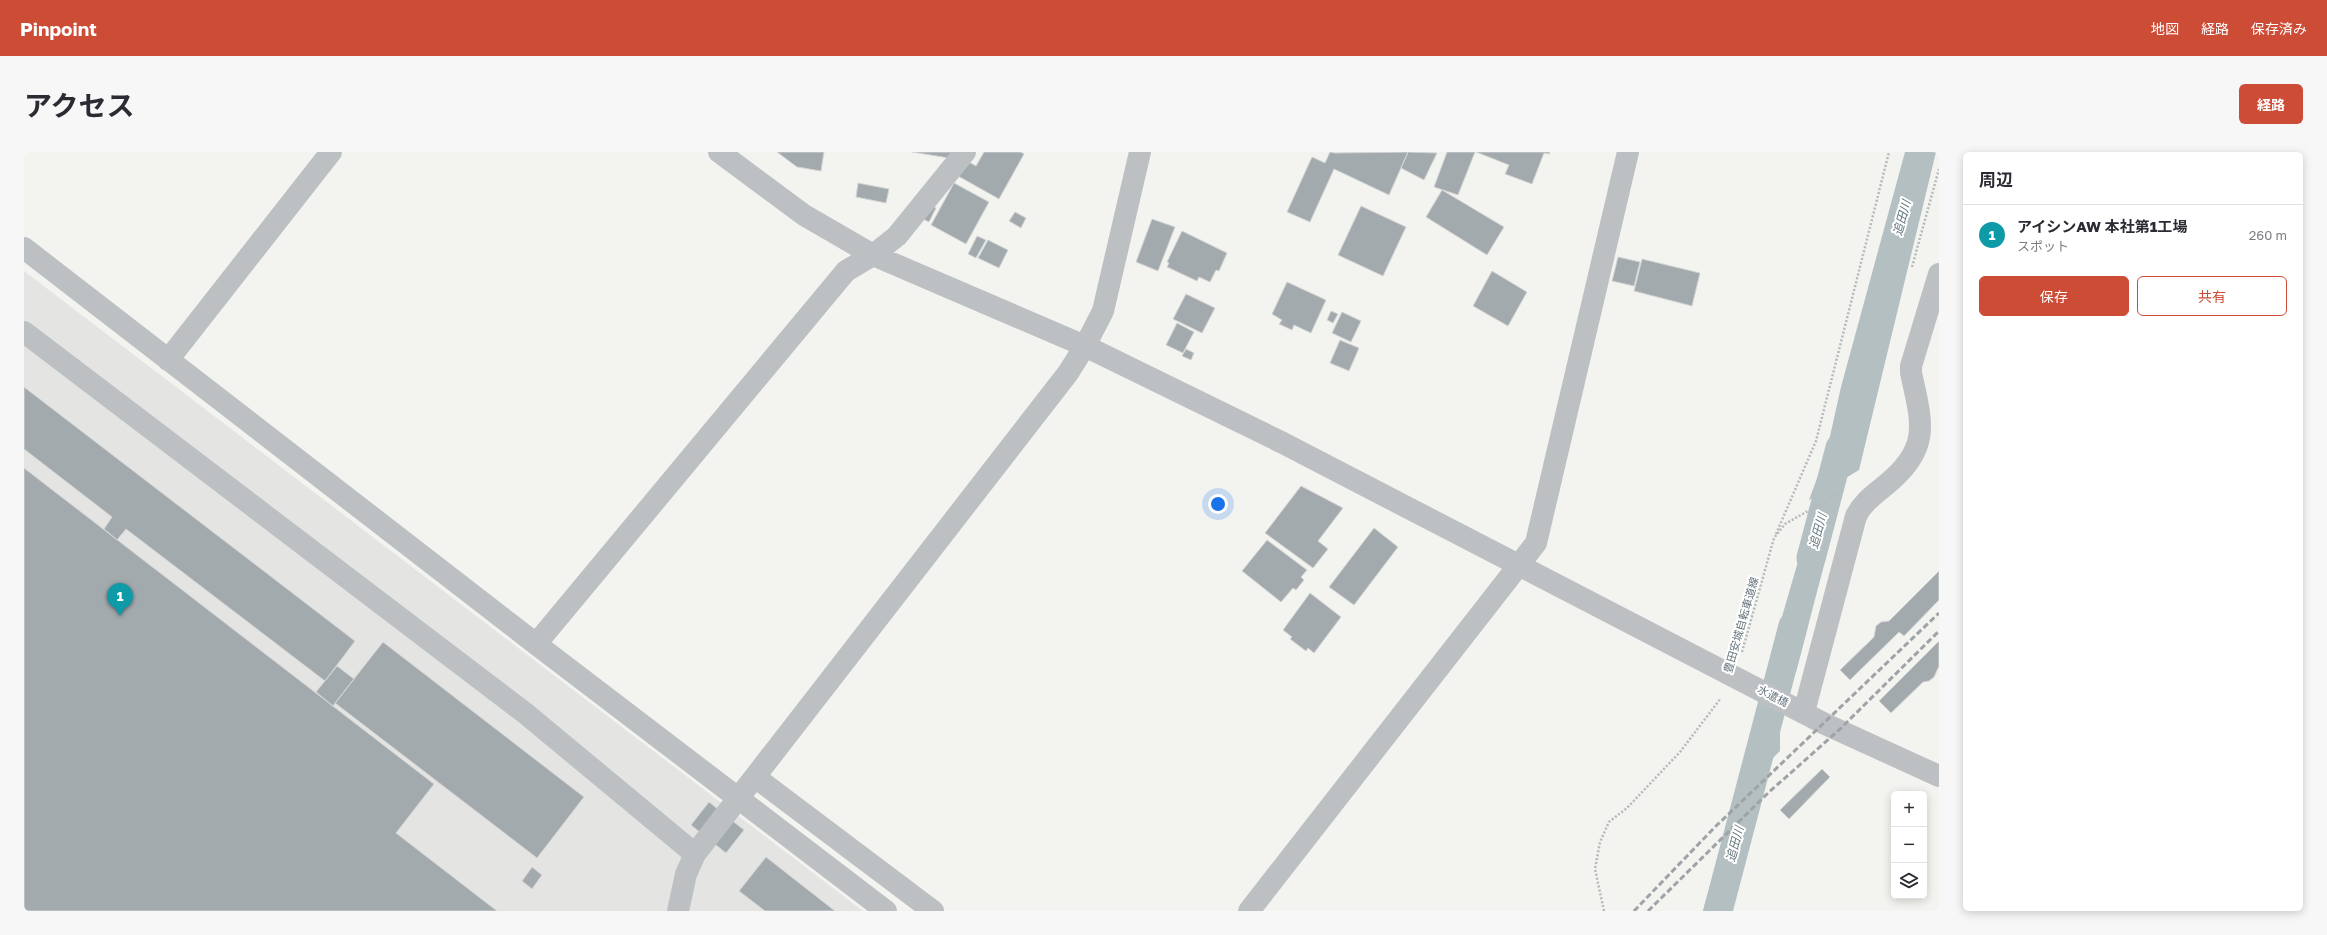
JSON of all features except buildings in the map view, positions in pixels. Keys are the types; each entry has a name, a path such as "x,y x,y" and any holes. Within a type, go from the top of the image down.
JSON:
{"street":[{"path":"168,360 331,152"},
{"name":"水遣橋","path":"719,152 804,215 873,255 1085,346 1284,443 1825,724 1939,776"},
{"path":"536,644 846,271 873,255 897,236 965,152"},
{"path":"678,911 686,874 694,854 1068,373 1085,346 1102,311 1140,152"},
{"path":"1249,911 1521,565 1536,543 1628,152"},
{"path":"24,248 536,644 886,911"},
{"path":"1798,709 1856,516 1861,506 1905,469 1915,452 1920,437 1921,420 1911,373 1911,366 1939,274"},
{"path":"24,332 525,713 694,854"},
{"path":"755,777 933,911"}],"path":[{"path":"1774,538 1816,441 1889,152"},
{"name":"豊田安城自転車道線","path":"1604,911 1595,869 1600,842 1609,822 1627,808 1744,681 1774,538 1785,524 1844,491"}],"shaded area":[{"path":"24,271 863,911 24,911"}],"water":[{"path":"1905,152 1936,152 1859,470 1809,500 1826,454 1841,387"},
{"path":"1839,508 1796,672 1770,658 1808,527"},
{"path":"1757,725 1780,730 1780,751 1745,785"},
{"path":"1752,826 1731,911 1703,911 1717,860"}],"waterway":[{"name":"追田川","path":"1811,558 1840,448"},
{"name":"追田川","path":"1718,911 1793,626"}],"railway":[{"path":"1634,911 1715,827 1939,613"},
{"path":"1648,911 1768,793 1839,730 1939,631"}],"place":[{"name":"アイシンAW 本社第1工場","path":"120,616"}]}
